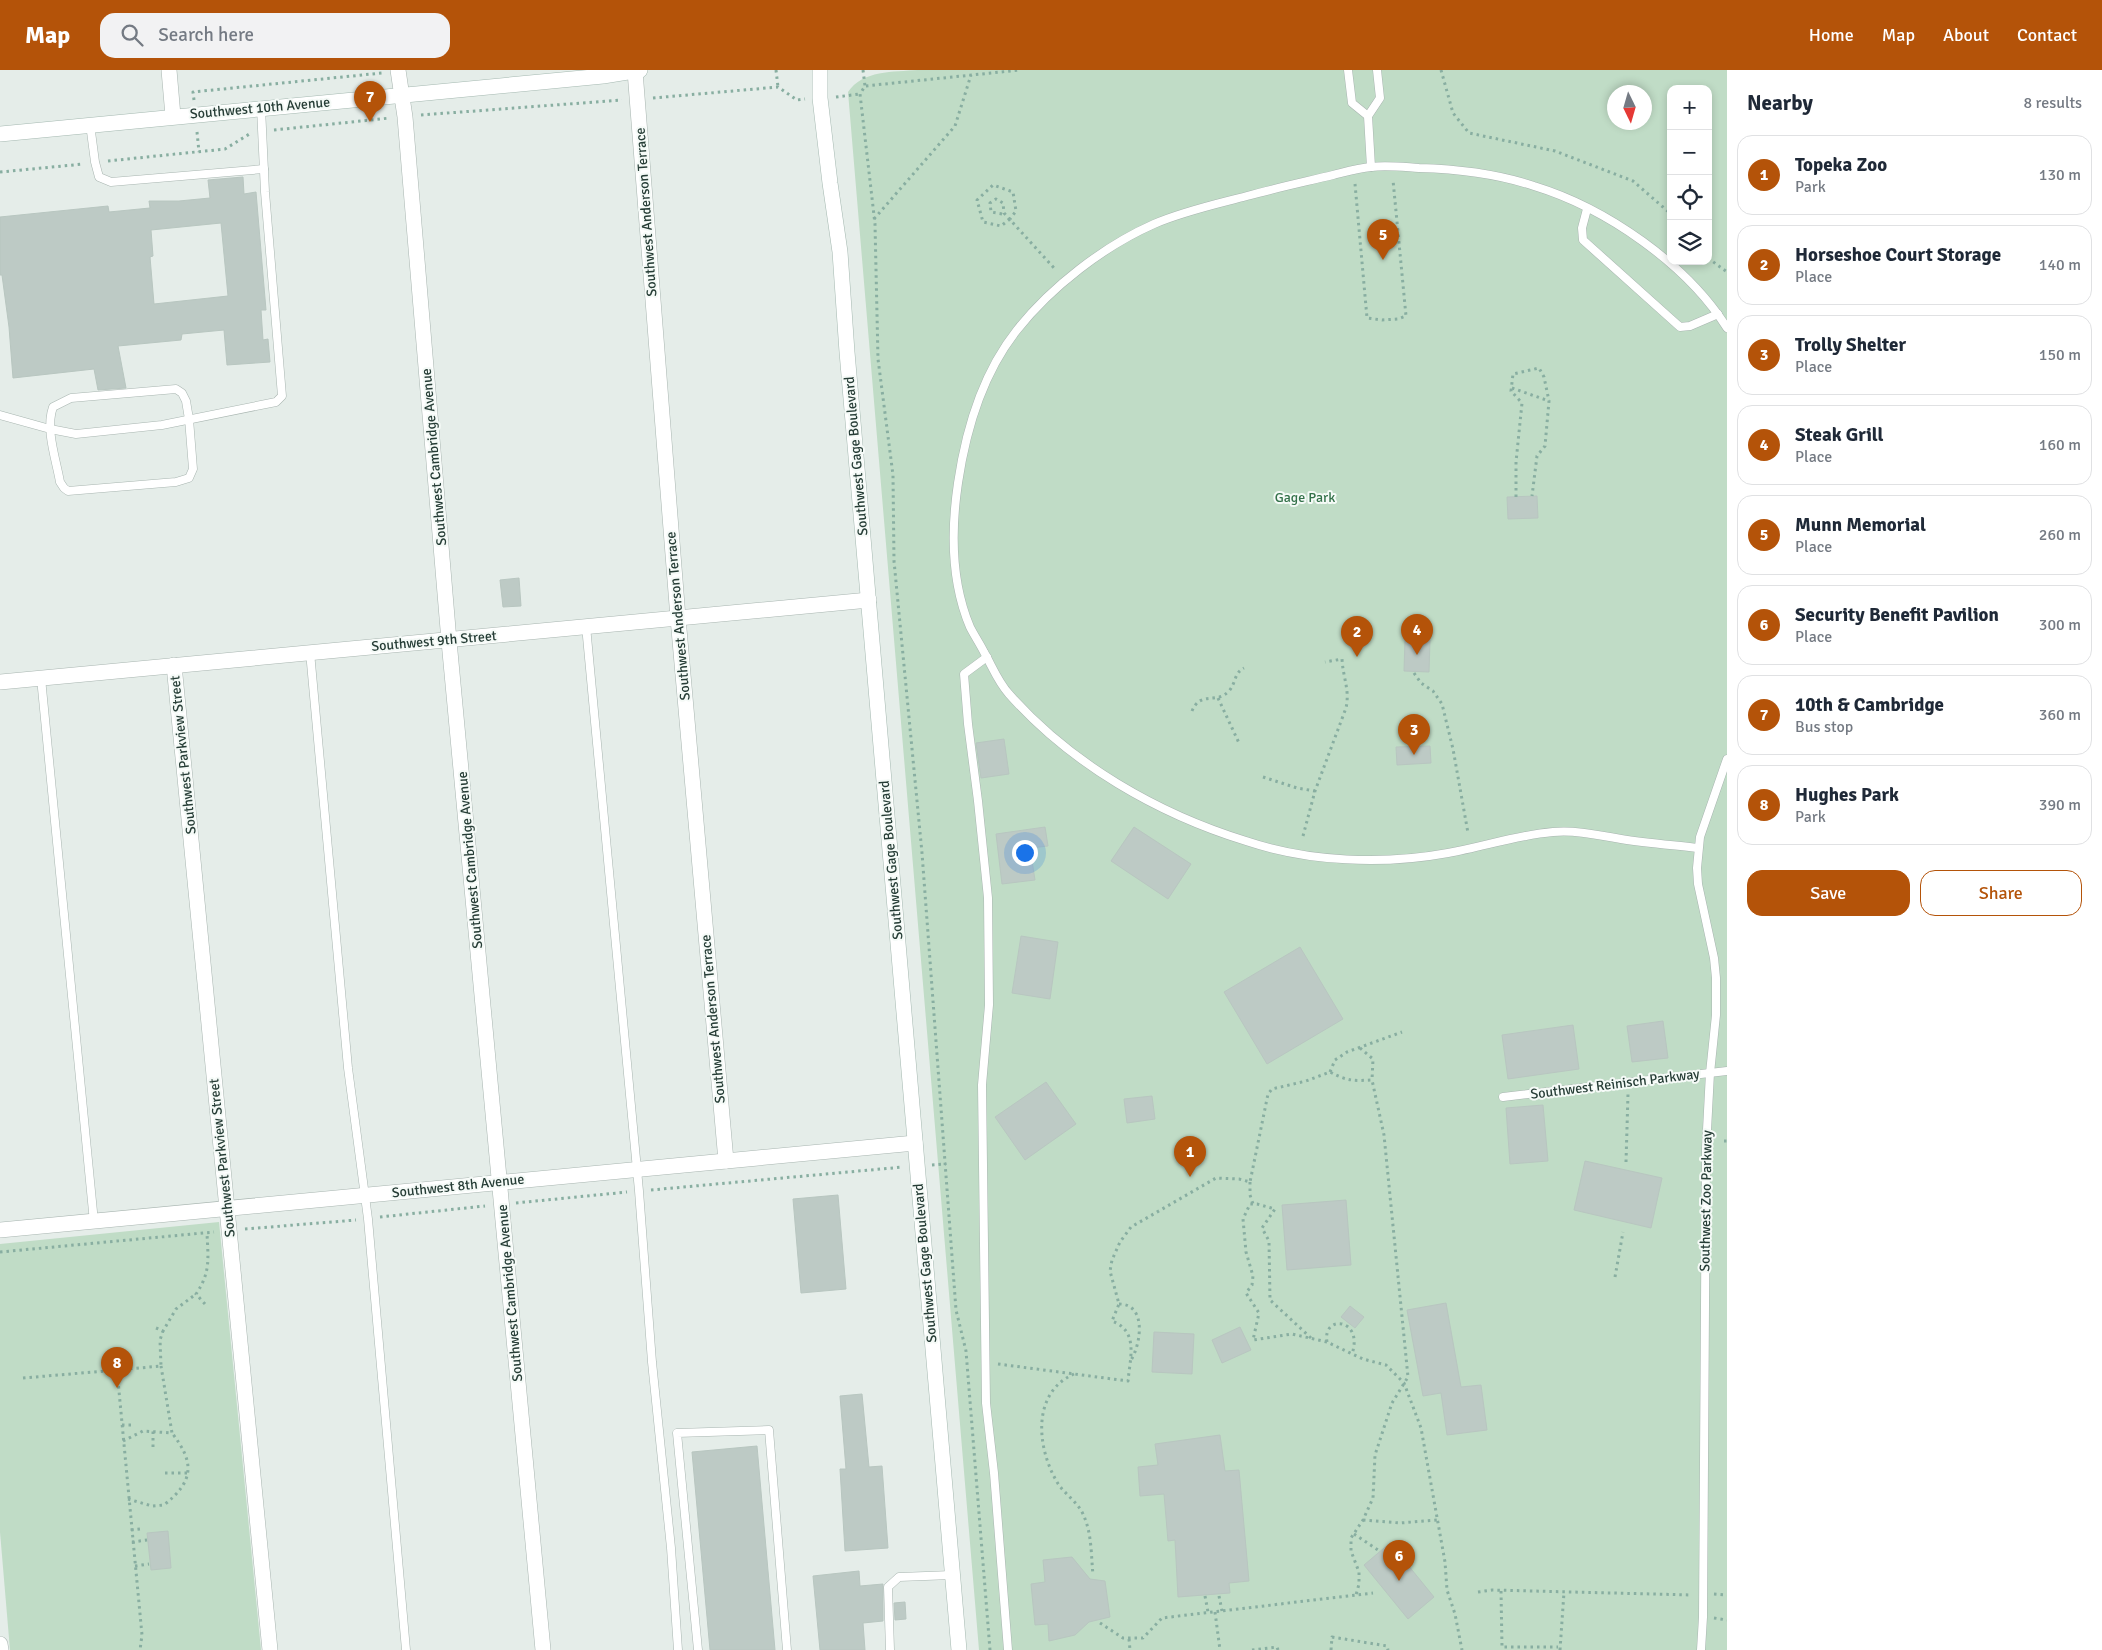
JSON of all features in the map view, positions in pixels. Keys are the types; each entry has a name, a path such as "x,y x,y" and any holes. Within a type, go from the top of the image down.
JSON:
{"street":[{"path":"169,70 173,116"},
{"name":"Southwest Cambridge Avenue","path":"398,70 403,95 449,640 543,1650"},
{"name":"Southwest 10th Avenue","path":"0,134 604,76 638,70"},
{"name":"Southwest Anderson Terrace","path":"638,70 678,618 726,1161"},
{"name":"Southwest Gage Boulevard","path":"820,70 820,98 840,252 916,1166 959,1650"},
{"name":"Southwest 9th Street","path":"0,682 868,600"},
{"name":"Southwest Parkview Street","path":"174,666 270,1650"},
{"name":"Southwest 8th Avenue","path":"0,1230 915,1143"},
{"path":"0,1644 1,1650"}],"lane":[{"path":"1348,70 1352,103 1368,116"},
{"path":"1371,166 1368,116 1380,98 1377,70"},
{"path":"0,415 50,430 76,434 162,424 276,402 282,396 261,108"},
{"path":"90,124 99,177 111,182 264,169"},
{"path":"1698,848 1590,833 1554,832 1495,842 1450,853 1413,858 1330,858 1251,843 1165,810 1094,767 1047,731 1005,690 970,627 960,596 955,566 956,494 962,457 980,396 995,364 1016,331 1051,295 1078,271 1116,243 1157,222 1265,191 1371,166 1438,168 1485,175 1532,185 1588,209 1637,238 1656,252 1692,284 1718,314 1727,328"},
{"path":"1588,209 1582,228 1583,240 1680,327 1690,326 1718,314"},
{"path":"176,389 186,401 189,419 193,469 189,478 176,482 68,491 60,482 50,430 50,416 53,407 71,398 176,389"},
{"path":"586,626 639,1191 653,1372 671,1548 678,1650"},
{"path":"310,652 348,1068 368,1219 406,1650"},
{"path":"987,657 964,674 988,898 989,1005 982,1084 986,1403 1008,1650"},
{"path":"41,678 94,1222"},
{"name":"Southwest Zoo Parkway","path":"1701,1650 1706,1149 1710,1073 1716,1015 1716,978 1714,958 1698,884 1698,848 1707,813 1727,759"},
{"name":"Southwest Reinisch Parkway","path":"1503,1097 1727,1071"},
{"path":"698,1650 677,1433 769,1430 787,1650"},
{"path":"890,1650 888,1587 899,1577 952,1575"}],"path":[{"path":"776,70 778,87"},
{"path":"863,70 865,86 860,94 874,219 878,358 893,475 894,561 922,853 956,1310 966,1352 990,1650"},
{"path":"865,86 1020,70"},
{"path":"1441,70 1453,113 1469,133 1555,151 1633,181 1667,211"},
{"path":"874,219 955,126 971,75"},
{"path":"1355,184 1367,318 1398,319 1406,316 1393,180"},
{"path":"994,185 1013,192 1016,211 1010,219 1001,226 983,222 977,200 994,185"},
{"path":"1002,214 991,212 990,204 996,199 1003,203 1004,212 1054,268"},
{"path":"1712,261 1727,272"},
{"path":"1516,496 1516,462 1522,403 1511,392 1513,374 1539,368 1544,377 1549,401 1546,446 1536,456 1532,496"},
{"path":"1512,388 1549,401"},
{"path":"1303,836 1315,791 1346,708 1349,695 1343,674 1342,659 1325,662"},
{"path":"1192,711 1195,704 1202,698 1218,698 1228,692 1234,684 1237,674 1244,668"},
{"path":"1414,673 1422,683 1434,691 1442,704 1453,749 1468,834"},
{"path":"1218,698 1239,743"},
{"path":"1263,777 1288,786 1315,791"},
{"path":"1253,1204 1250,1195 1250,1182 1268,1094 1272,1089 1306,1081 1330,1072 1335,1060 1347,1052 1402,1032"},
{"path":"1356,1595 1360,1578 1357,1561 1352,1551 1351,1538 1363,1520 1373,1498 1375,1455 1392,1403 1408,1377 1384,1135 1372,1080 1373,1058 1360,1048"},
{"path":"1330,1072 1345,1080 1354,1082 1372,1080"},
{"path":"1626,1162 1628,1084"},
{"path":"0,1252 368,1219 639,1191 946,1164"},
{"path":"993,1363 1128,1381 1131,1345 1129,1335 1121,1324 1112,1321 1119,1304 1110,1271 1115,1251 1125,1234 1131,1227 1216,1178 1238,1179 1250,1182"},
{"path":"1311,1338 1270,1300 1269,1241 1262,1228 1274,1209 1250,1204 1243,1219 1246,1252 1253,1276 1252,1285 1246,1293 1259,1313 1253,1340 1292,1334 1327,1342 1352,1354 1386,1365 1404,1383 1421,1428 1445,1562 1447,1590 1455,1614 1462,1650"},
{"path":"128,1499 152,1506 164,1506 183,1485 188,1473 188,1462 184,1448 172,1433 161,1366 160,1340 176,1309 196,1294 204,1282 209,1266 207,1232"},
{"path":"1615,1277 1623,1232"},
{"path":"196,1294 206,1304"},
{"path":"1119,1304 1134,1310 1138,1320 1138,1342 1130,1362"},
{"path":"1327,1342 1330,1328 1336,1323 1344,1323 1350,1328 1354,1336 1352,1354"},
{"path":"156,1328 163,1331"},
{"path":"23,1378 161,1366"},
{"path":"117,1370 142,1635 140,1650"},
{"path":"1074,1374 1060,1383 1049,1398 1042,1417 1042,1438 1046,1459 1058,1483 1074,1499 1084,1515 1089,1535 1092,1575"},
{"path":"122,1425 134,1425"},
{"path":"123,1442 143,1431 172,1433"},
{"path":"153,1431 153,1447"},
{"path":"165,1473 188,1473"},
{"path":"1363,1520 1400,1523 1438,1520"},
{"path":"132,1530 140,1529"},
{"path":"1354,1534 1378,1550"},
{"path":"132,1542 147,1540"},
{"path":"135,1566 149,1564"},
{"path":"1478,1592 1492,1590 1703,1595"},
{"path":"1501,1591 1502,1647 1559,1649 1564,1592"},
{"path":"1100,1623 1123,1638 1143,1638 1162,1618 1372,1593"},
{"path":"1206,1596 1208,1612"},
{"path":"1219,1596 1222,1611"},
{"path":"1215,1612 1220,1650"},
{"path":"1331,1650 1332,1636 1388,1646 1388,1650"},
{"path":"1129,1639 1130,1650"},
{"path":"1252,1650 1277,1647 1278,1650"}],"green space":[{"name":"Gage Park","path":"918,70 1727,70 1727,1650 979,1650 848,92 854,85 870,76 889,72"},
{"path":"219,1222 261,1650 10,1650 0,1532 0,1244"}],"building":[{"path":"243,177 244,194 256,192 266,310 261,310 263,340 268,339 270,362 227,365 224,330 182,334 181,340 118,346 126,388 98,390 94,369 13,378 9,327 2,275 0,275 0,217 108,206 109,212 150,208 149,201 210,198 208,180","holes":["221,223 228,296 154,304 150,257 153,256 151,230"]},
{"path":"1537,496 1538,518 1508,519 1507,497"},
{"path":"519,578 521,606 503,607 500,580"},
{"path":"1405,639 1430,640 1429,672 1404,671"},
{"path":"1004,739 1009,774 981,778 976,743"},
{"path":"1430,746 1431,763 1397,765 1396,747"},
{"path":"1045,827 1048,846 1030,848 1035,880 1002,884 996,834"},
{"path":"1134,827 1191,864 1168,899 1111,861"},
{"path":"1021,936 1058,942 1050,999 1012,993"},
{"path":"1300,947 1343,1019 1267,1064 1224,992"},
{"path":"1663,1021 1668,1058 1632,1062 1627,1026"},
{"path":"1573,1025 1579,1069 1508,1079 1502,1035"},
{"path":"1046,1082 1076,1124 1025,1160 995,1117"},
{"path":"1152,1096 1155,1119 1127,1123 1124,1099"},
{"path":"1543,1105 1548,1161 1510,1164 1506,1108"},
{"path":"1585,1161 1662,1178 1651,1228 1574,1210"},
{"path":"838,1195 846,1289 801,1293 793,1199"},
{"path":"1346,1200 1351,1265 1287,1270 1282,1205"},
{"path":"1446,1303 1461,1387 1481,1385 1487,1430 1447,1435 1441,1393 1423,1396 1407,1310"},
{"path":"1350,1306 1364,1317 1355,1328 1341,1317"},
{"path":"1240,1327 1251,1350 1222,1363 1212,1340"},
{"path":"1154,1332 1194,1334 1192,1374 1152,1372"},
{"path":"862,1394 869,1467 882,1466 888,1548 845,1551 840,1469 846,1469 840,1396"},
{"path":"1220,1435 1225,1471 1239,1470 1249,1581 1229,1583 1230,1593 1178,1597 1175,1540 1168,1541 1164,1494 1140,1496 1138,1467 1158,1465 1155,1444"},
{"path":"757,1446 775,1650 710,1650 692,1452"},
{"path":"168,1531 171,1568 151,1570 147,1533"},
{"path":"1390,1543 1434,1597 1408,1619 1364,1565"},
{"path":"1072,1557 1090,1579 1105,1581 1110,1617 1089,1622 1075,1635 1049,1641 1048,1624 1035,1625 1031,1584 1045,1582 1043,1560"},
{"path":"859,1571 860,1586 883,1584 883,1621 863,1623 865,1650 820,1650 813,1576"},
{"path":"905,1602 906,1619 895,1620 894,1603"}],"place":[{"name":"10th & Cambridge","path":"370,122"},
{"name":"Munn Memorial","path":"1383,260"},
{"name":"Steak Grill","path":"1417,655"},
{"name":"Horseshoe Court Storage","path":"1357,657"},
{"name":"Trolly Shelter","path":"1414,755"},
{"name":"Topeka Zoo","path":"1190,1177"},
{"name":"Hughes Park","path":"117,1388"},
{"name":"Security Benefit Pavilion","path":"1399,1581"}]}
